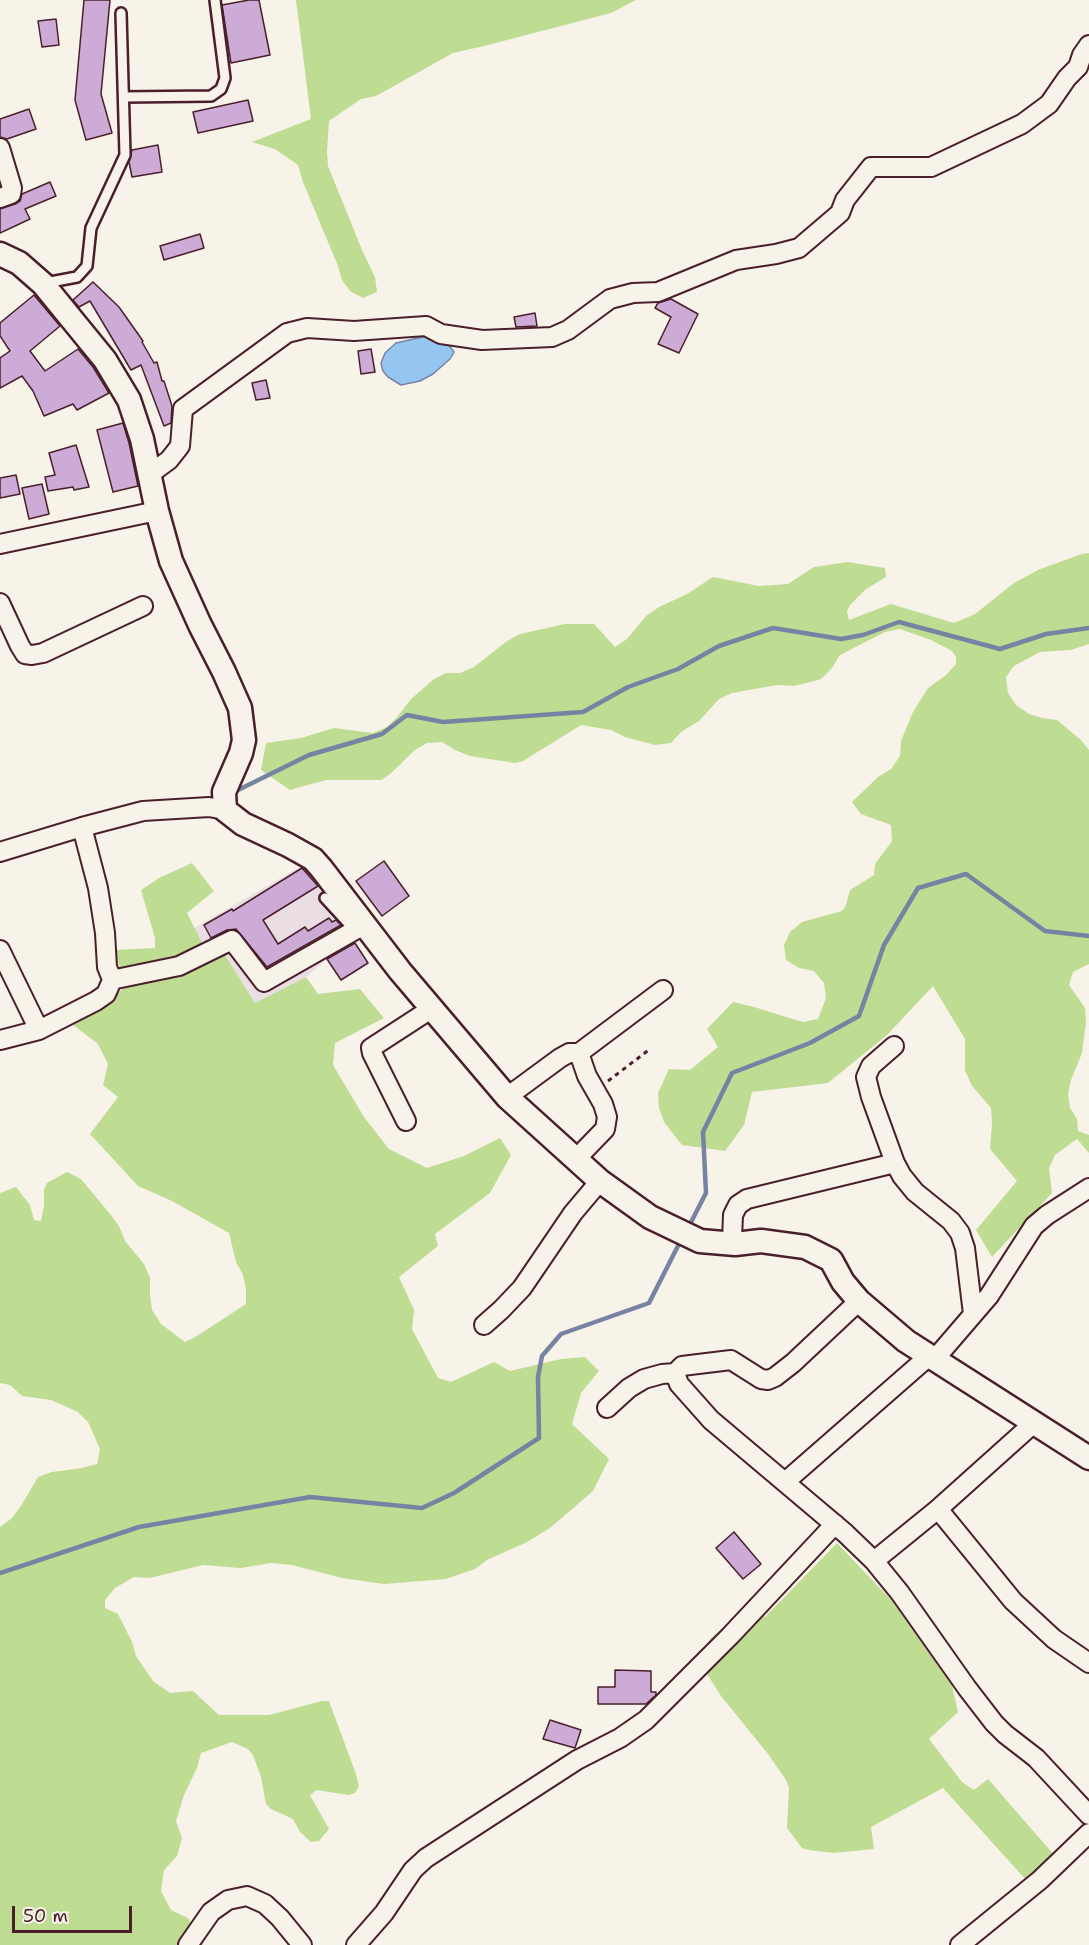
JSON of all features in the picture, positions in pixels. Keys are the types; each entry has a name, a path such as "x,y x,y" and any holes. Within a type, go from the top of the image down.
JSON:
{"street":[{"path":"150,474 169,460 180,446 183,409 287,333 307,328 354,331 426,326 441,334 482,340 552,337 567,330 610,299 633,293 658,292 736,260 799,248 840,213 845,200 871,167 931,167 1022,124 1049,104 1067,78 1078,67 1089,45"},
{"path":"0,148 12,188 11,194 0,198"},
{"path":"1,256 19,263 43,284 69,314 120,382 136,419 171,561 240,708 244,740 241,753 224,792 224,803 243,824 288,845 313,860 431,1008 507,1097 600,1181 650,1217 700,1241 735,1244 761,1241 805,1247 831,1260 843,1282 883,1322 931,1358 1089,1458"},
{"path":"0,544 157,511"},
{"path":"0,603 20,646 25,654 32,655 43,653 143,606"},
{"path":"0,852 82,826 143,811 209,807 224,803"},
{"path":"82,826 98,888 108,973 113,978 179,966 232,940 264,982 361,921"},
{"path":"0,950 39,1030"},
{"path":"0,1040 39,1030 96,1001 106,994 113,978"},
{"path":"507,1097 560,1058 569,1053 579,1053 663,990"},
{"path":"406,1121 371,1048 431,1008"},
{"path":"894,1047 871,1066 866,1077 871,1097 902,1176 915,1192 951,1221 960,1233 965,1248 973,1314"},
{"path":"576,1159 605,1129 607,1117 603,1104 587,1076 579,1053"},
{"path":"735,1244 732,1239 733,1215 738,1205 747,1199 895,1163"},
{"path":"484,1324 522,1288 573,1212 600,1181"},
{"path":"785,1482 931,1358 988,1296 1034,1226 1089,1188"},
{"path":"607,1408 644,1378 675,1373 682,1366 731,1360 761,1379 768,1380 793,1364 860,1301"},
{"path":"675,1373 679,1384 711,1420 835,1524 874,1561 900,1593 994,1723 1036,1758 1089,1815"},
{"path":"874,1561 938,1509 1035,1422"},
{"path":"938,1509 1013,1601 1054,1639 1089,1663"},
{"path":"356,1945 384,1913 413,1870 426,1858 577,1760 620,1738 646,1720 730,1636 835,1524"},
{"path":"960,1945 1040,1880 1089,1833"},
{"path":"188,1945 211,1912 228,1900 246,1896 265,1905 280,1918 302,1945"}],"lane":[{"path":"124,97 211,96 221,89 225,78 215,0"},
{"path":"43,284 77,277 87,266 91,228 125,155 121,13"},
{"path":"325,898 348,923 361,921"}],"path":[{"path":"595,1091 650,1049"}],"shaded area":[{"path":"311,863 362,935 329,957 306,977 255,1003 223,951 206,951 194,928 300,867"}],"green space":[{"path":"296,0 636,0 611,13 453,53 376,96 361,99 329,121 328,166 375,277 377,292 363,298 350,291 342,280 298,165 275,149 252,142 311,119"},
{"path":"1089,553 1089,644 1071,650 1040,652 1014,666 1006,677 1008,693 1016,705 1029,714 1057,720 1081,740 1089,750 1089,964 1073,972 1069,985 1085,1008 1086,1022 1082,1053 1068,1094 1070,1108 1077,1119 1078,1131 1089,1135 1089,1153 1077,1139 1055,1155 1049,1168 1052,1193 992,1257 976,1230 1017,1181 990,1149 991,1108 972,1086 965,1070 965,1039 933,986 887,1035 828,1083 752,1092 744,1125 725,1151 682,1145 664,1122 659,1108 658,1093 669,1069 690,1070 718,1047 707,1029 733,1002 803,1022 818,1019 826,998 824,983 814,971 799,968 786,960 784,945 790,932 802,922 842,911 850,890 874,875 875,864 892,841 891,825 861,814 852,802 878,777 891,769 900,756 901,741 913,712 928,688 946,675 956,664 956,657 952,651 931,640 900,629 885,632 840,655 821,679 793,686 777,685 732,693 719,699 699,721 681,732 671,743 655,745 625,737 611,730 581,725 523,761 515,763 470,756 442,742 427,743 415,750 381,780 326,780 290,790 261,770 266,743 301,738 334,728 373,733 387,727 411,699 434,679 446,673 460,673 474,667 507,641 520,634 565,624 594,624 615,647 627,639 646,616 713,577 759,586 788,584 814,567 848,562 885,568 886,577 866,589 850,605 847,612 849,620 891,604 954,623 975,614 1014,583 1040,569"},
{"path":"192,863 214,891 187,913 206,951 222,950 255,1003 306,977 318,994 360,989 384,1018 335,1043 333,1065 364,1117 389,1149 427,1168 464,1156 500,1138 511,1155 490,1193 435,1234 438,1246 399,1277 414,1310 412,1329 438,1378 451,1382 494,1362 510,1371 561,1359 585,1357 599,1371 581,1393 572,1424 609,1459 593,1491 550,1528 527,1542 487,1560 475,1569 446,1579 384,1584 342,1578 292,1565 271,1563 241,1568 203,1565 150,1578 134,1577 115,1588 105,1600 105,1608 118,1614 132,1642 136,1656 153,1681 170,1693 193,1691 219,1715 269,1715 329,1701 359,1786 355,1793 348,1795 317,1790 310,1795 329,1829 319,1841 311,1842 300,1832 293,1819 271,1809 266,1804 261,1777 253,1755 248,1749 232,1742 201,1753 176,1821 182,1838 177,1856 164,1870 161,1891 171,1910 188,1918 203,1945 0,1945 0,1527 12,1518 38,1477 52,1472 97,1464 100,1449 88,1422 78,1412 51,1400 22,1396 10,1385 0,1383 0,1193 16,1187 30,1205 34,1220 41,1221 44,1190 47,1183 67,1172 81,1179 119,1226 125,1241 144,1264 150,1278 152,1310 161,1324 185,1342 246,1304 243,1275 236,1262 229,1233 172,1201 138,1186 90,1134 118,1097 103,1085 108,1064 98,1044 72,1024 126,987 114,950 155,948 155,938 141,890 159,878"},
{"path":"837,1543 894,1603 952,1686 958,1712 929,1739 962,1782 974,1790 988,1779 1055,1856 1027,1881 943,1788 871,1827 874,1849 833,1853 809,1850 802,1848 787,1828 789,1788 786,1780 721,1696 697,1658 711,1638 752,1604 765,1617"}],"water":[{"path":"427,336 448,344 454,352 450,359 433,374 420,381 401,385 388,377 381,363 385,353 396,343"}],"building":[{"path":"84,0 110,0 101,94 112,133 86,140 75,100"},
{"path":"259,0 270,55 231,63 222,5"},
{"path":"56,19 59,45 42,47 38,21"},
{"path":"248,100 253,121 198,133 193,112"},
{"path":"29,109 36,129 7,139 0,137 0,119"},
{"path":"158,145 162,172 132,177 129,162 132,150"},
{"path":"50,182 56,196 25,209 30,219 0,233 0,209 20,201 22,194"},
{"path":"200,234 204,248 164,260 160,246"},
{"path":"93,282 119,307 143,341 154,363 157,362 172,406 171,423 164,426 141,365 131,370 90,301 79,307 73,300"},
{"path":"34,295 60,326 30,351 45,371 78,349 93,367 109,393 77,410 73,404 44,416 33,391 22,376 0,388 0,358 10,351 0,336 0,323"},
{"path":"671,299 698,314 679,353 658,344 671,317 655,308 658,303"},
{"path":"535,313 537,326 516,327 514,317"},
{"path":"371,349 375,372 361,374 358,351"},
{"path":"266,380 270,398 256,400 252,383"},
{"path":"123,423 138,486 113,492 97,430"},
{"path":"76,445 89,487 48,491 45,477 55,475 49,453"},
{"path":"16,475 20,494 0,498 0,478"},
{"path":"42,484 49,514 29,519 22,488"},
{"path":"384,861 409,896 382,916 356,881"},
{"path":"302,868 318,886 263,920 278,944 305,927 308,931 329,918 332,922 336,920 341,925 267,967 236,929 227,930 211,938 204,925 232,909 233,911"},
{"path":"355,943 368,963 341,980 327,959"},
{"path":"734,1532 761,1564 743,1579 716,1548"},
{"path":"615,1670 651,1671 651,1692 656,1692 656,1695 646,1704 598,1704 598,1687 615,1687"},
{"path":"550,1720 581,1730 575,1748 543,1739"}],"waterway":[{"path":"234,792 309,755 382,734 407,715 443,722 583,712 628,687 678,669 719,646 773,628 841,639 863,635 899,622 1000,649 1046,634 1089,628"},
{"path":"688,1228 706,1193 703,1132 732,1073 810,1043 859,1016 884,945 918,888 966,874 1045,931 1089,936"},
{"path":"0,1573 139,1527 310,1497 422,1508 454,1493 539,1438 538,1377 542,1356 561,1334 649,1303 682,1238"}]}
